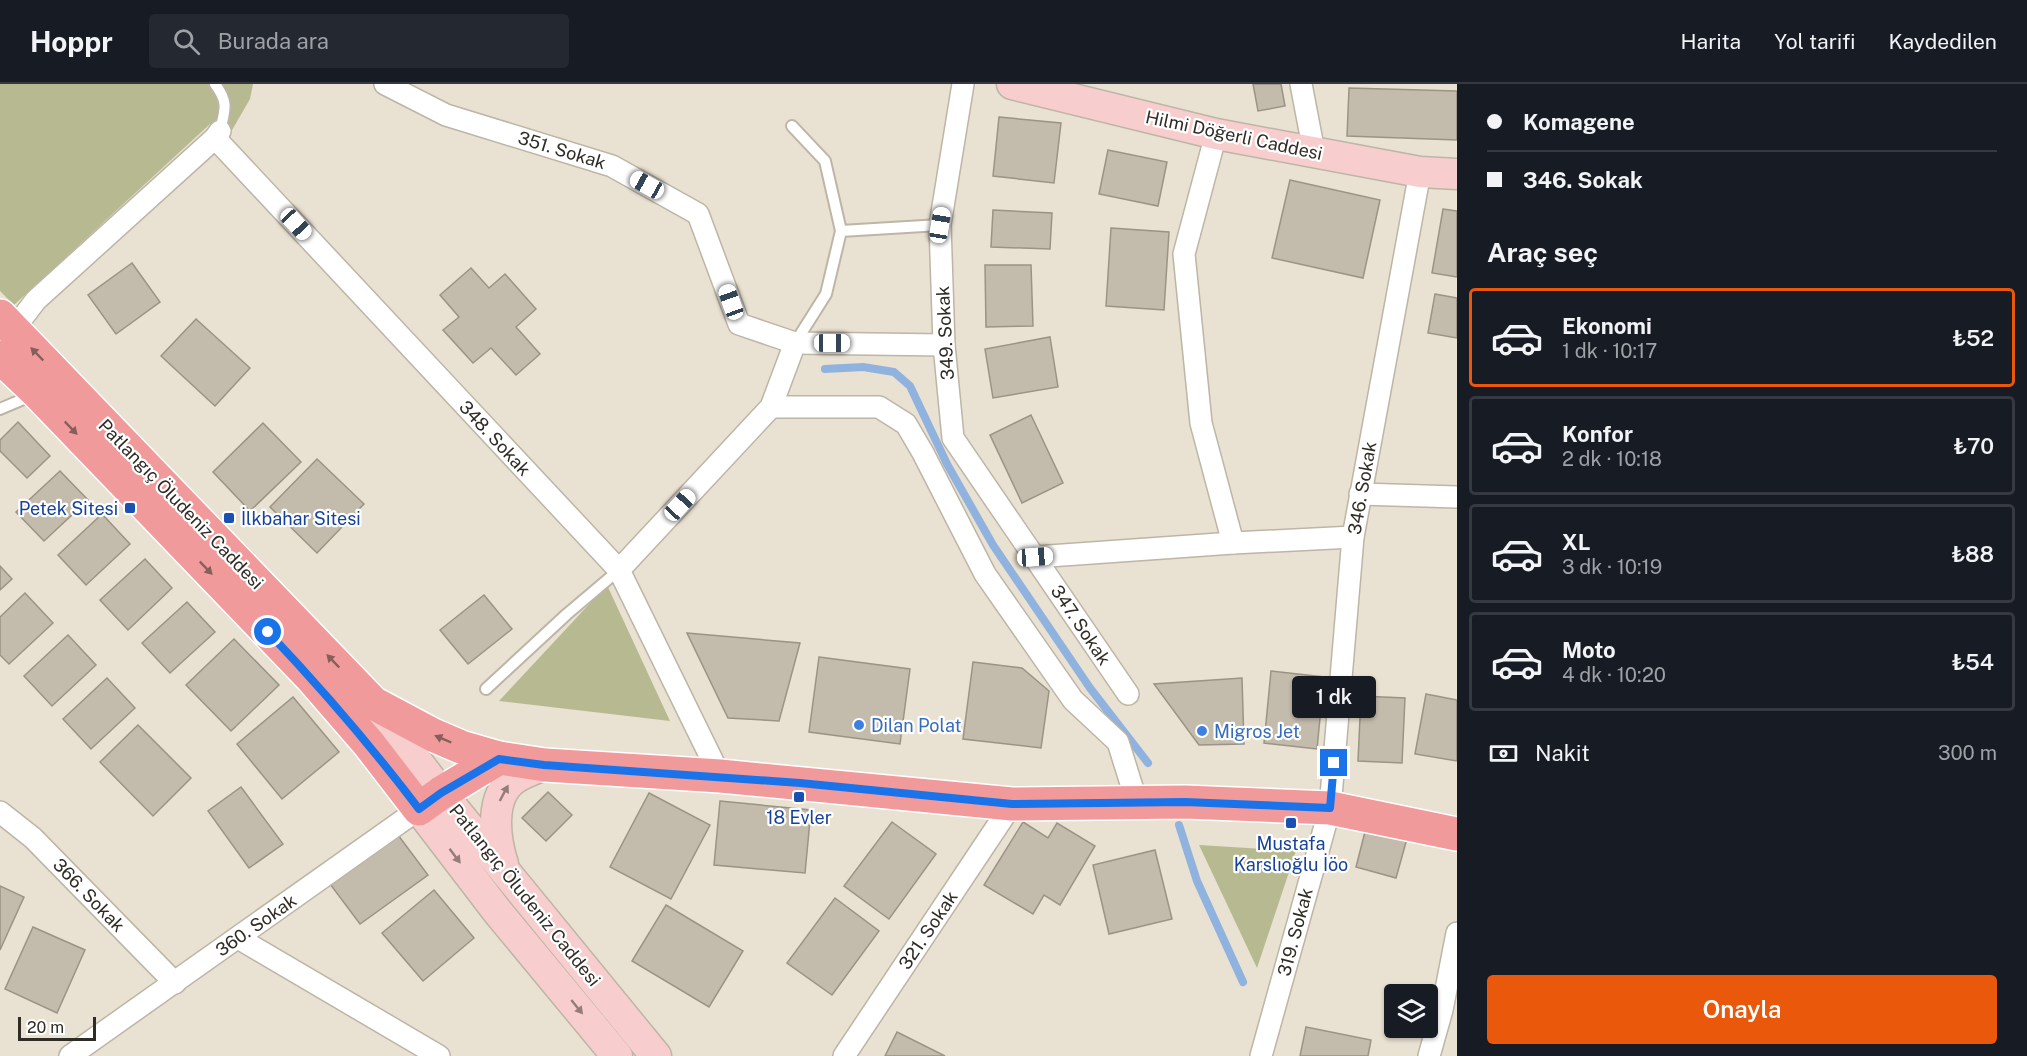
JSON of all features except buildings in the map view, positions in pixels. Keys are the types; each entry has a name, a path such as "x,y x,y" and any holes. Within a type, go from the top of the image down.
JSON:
{"main road":[{"name":"Hilmi Döğerli Caddesi","path":"1012,84 1216,134 1420,172 1457,174"},
{"name":"Patlangıç Öludeniz Caddesi","path":"4,334 38,393 311,677 369,744 504,870 657,1056"},
{"name":"Patlangıç Öludeniz Caddesi","path":"4,334 373,703 497,911 617,1056"},
{"path":"373,703 461,747 499,759 544,765 720,776 1012,804 1185,802 1330,808 1457,834"},
{"path":"430,801 499,759"},
{"path":"504,870 495,829 498,806 504,791 513,780 544,765"}],"street":[{"name":"351. Sokak","path":"385,84 446,115 612,166 698,214 739,324 795,343 944,345"},
{"name":"349. Sokak","path":"963,84 940,225 944,345 953,438 1035,557"},
{"path":"1301,84 1314,152"},
{"path":"4,334 36,300 218,134"},
{"name":"348. Sokak","path":"218,134 619,570 720,776"},
{"path":"1216,134 1184,254 1200,423 1233,543"},
{"name":"346. Sokak","path":"1330,808 1353,537 1420,172"},
{"path":"619,570 771,407 795,343"},
{"path":"771,407 879,407 906,424 985,574 1073,700 1118,742 1137,803"},
{"path":"1360,494 1457,496"},
{"path":"1035,557 1353,537"},
{"name":"347. Sokak","path":"1035,557 1128,694"},
{"name":"360. Sokak","path":"70,1056 430,801"},
{"name":"321. Sokak","path":"844,1056 1012,804"},
{"name":"319. Sokak","path":"1261,1056 1330,808"},
{"name":"366. Sokak","path":"0,812 33,838 175,983"},
{"path":"1429,1056 1450,1012 1457,933"},
{"path":"238,938 439,1056"}],"lane":[{"path":"215,84 224,96 226,108 218,134"},
{"path":"792,126 825,161 841,231 826,294 795,343"},
{"path":"841,231 940,225"},
{"path":"0,409 38,393"},
{"path":"486,689 567,614 619,570"}],"green space":[{"path":"0,84 253,84 250,99 228,137 210,124 14,305 0,291"},
{"path":"607,585 670,721 499,701"},
{"path":"1199,845 1296,851 1257,968"}],"waterway":[{"path":"825,369 863,367 894,372 910,386 947,464 993,545 1090,688 1148,763"},
{"path":"1179,825 1197,881 1243,982"}],"place":[{"name":"Petek Sitesi","path":"130,508"},
{"name":"İlkbahar Sitesi","path":"229,518"},
{"name":"Dilan Polat","path":"859,725"},
{"name":"Migros Jet","path":"1202,731"},
{"name":"18 Evler","path":"799,797"},
{"name":"Mustafa Karslıoğlu İöo","path":"1291,823"}],"route":[{"path":"268,632 369,744 419,809 441,793 499,759 544,765 800,783 1012,804 1185,802 1330,808 1334,763"}]}
